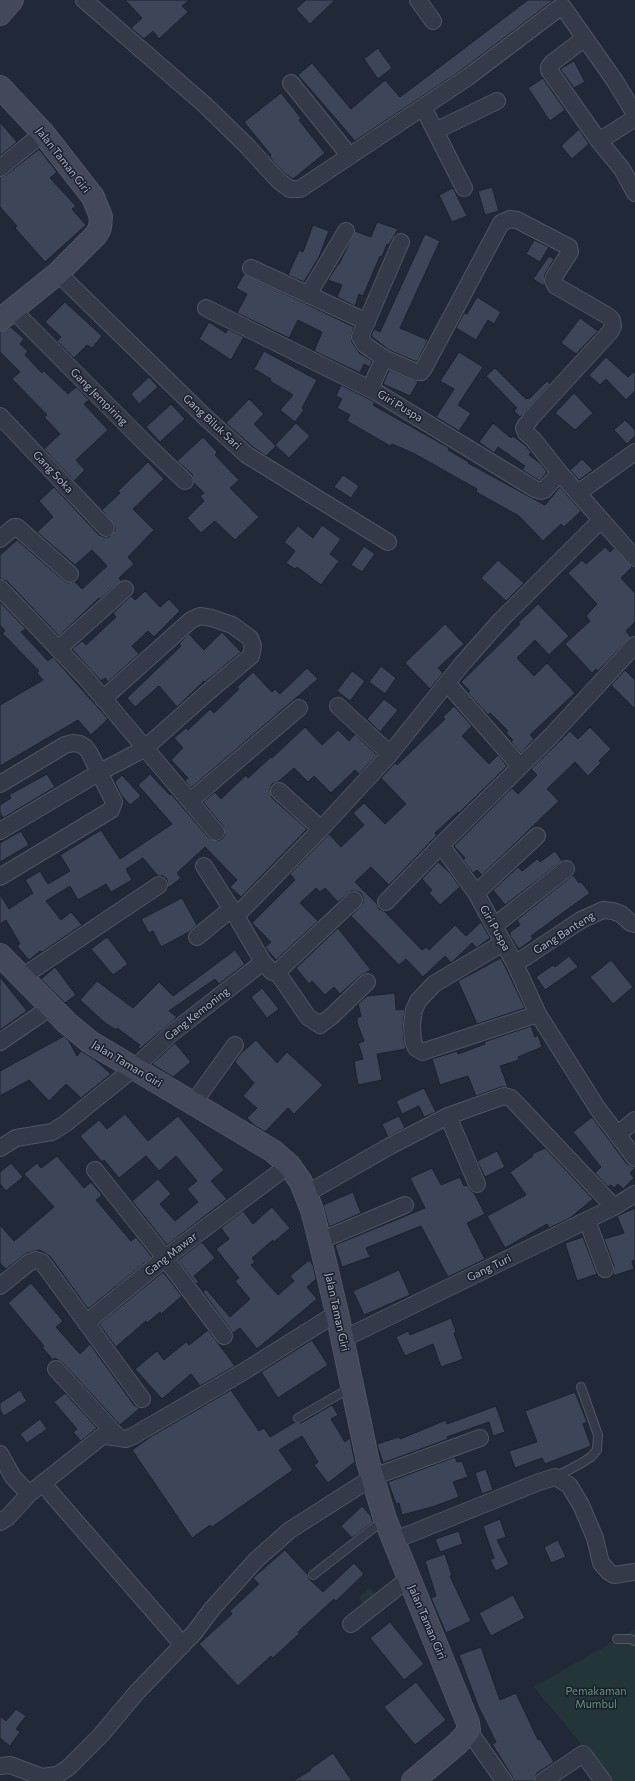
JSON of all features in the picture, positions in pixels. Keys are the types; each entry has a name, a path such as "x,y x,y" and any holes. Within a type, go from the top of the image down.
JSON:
{"street":[{"path":"0,14 12,0"},
{"path":"84,0 204,104 247,146 278,180 290,189 300,189 348,155 423,108 468,77 559,8 563,7 635,114"},
{"path":"418,0 433,22"},
{"path":"585,38 552,63 549,70 599,141 622,169 635,193"},
{"path":"291,83 348,155"},
{"name":"Jalan Taman Giri","path":"0,87 43,133 93,197 101,217 100,228 96,235 58,273 4,316"},
{"path":"435,131 497,101"},
{"path":"423,108 464,188"},
{"path":"599,141 635,118"},
{"path":"0,168 43,133"},
{"path":"401,242 360,337 365,345 384,358 416,372 420,372 424,368 501,223 510,219 517,220 567,245 570,252 553,281 556,286 608,316 612,320 613,326 610,332 531,418 524,428 526,433 533,439 560,473 635,558"},
{"path":"308,295 346,231"},
{"path":"251,268 367,322"},
{"name":"Gang Biluk Sari","path":"58,273 247,455 388,542"},
{"name":"Giri Puspa","path":"206,308 370,389 540,491 544,490 560,473"},
{"name":"Gang Jempiring","path":"4,316 139,438 185,482"},
{"path":"370,389 384,358"},
{"name":"Gang Soka","path":"0,416 106,528"},
{"path":"578,493 635,452"},
{"path":"197,937 233,912 321,829 390,754 447,683 501,620 601,520"},
{"path":"0,539 14,527 17,527 70,574"},
{"path":"0,588 85,677 144,749 216,832"},
{"path":"58,649 125,589"},
{"path":"0,831 100,772 144,749 251,656 253,646 250,638 242,630 232,625 212,618 200,616 191,620 103,699"},
{"path":"386,902 586,700 635,645"},
{"path":"447,683 520,766"},
{"path":"338,706 390,754"},
{"path":"190,801 299,708"},
{"path":"0,784 65,745 73,744 85,747 100,772 114,802 111,810 0,877"},
{"path":"279,791 321,829"},
{"path":"476,893 537,836"},
{"name":"Giri Puspa","path":"441,845 476,893 515,964 538,1014 592,1101 635,1158"},
{"path":"204,866 263,962 272,972 277,972 308,1018 320,1025 332,1016 367,982"},
{"path":"494,926 566,869"},
{"path":"22,977 159,885"},
{"path":"277,972 354,900"},
{"name":"Gang Banteng","path":"515,964 592,914 603,910 621,914 634,925"},
{"path":"503,943 434,984 418,1002 414,1010 413,1041 416,1048 422,1052 538,1014"},
{"name":"Jalan Taman Giri","path":"0,955 67,1023 90,1042 194,1102 273,1151 289,1165 301,1182 320,1241 373,1478 408,1579 446,1665 468,1723 469,1731"},
{"name":"Gang Kemoning","path":"0,1148 16,1138 24,1135 42,1135 52,1132 66,1123 134,1068 172,1033 263,962"},
{"path":"0,1042 51,1007"},
{"path":"194,1102 235,1045"},
{"path":"306,1194 390,1146 448,1116 499,1097 511,1098 614,1207"},
{"path":"448,1116 476,1184"},
{"path":"617,1135 635,1120"},
{"name":"Gang Mawar","path":"86,1323 165,1258 289,1165"},
{"path":"95,1170 165,1258 224,1336"},
{"name":"Gang Turi","path":"343,1339 614,1207 635,1194"},
{"path":"320,1241 405,1205"},
{"path":"587,1220 605,1269"},
{"path":"0,1286 30,1262 36,1260 42,1262 142,1399"},
{"path":"0,1522 8,1517 29,1494 101,1437 106,1436 126,1439 133,1436 243,1372 337,1313"},
{"path":"56,1369 119,1438"},
{"path":"0,1766 10,1765 42,1777 57,1775 68,1768 101,1736 137,1692 194,1634 212,1609 256,1560 290,1530 373,1478 480,1438"},
{"path":"0,1454 13,1477 29,1494"},
{"path":"395,1540 539,1482 555,1477 569,1485 581,1505 595,1538 601,1562 609,1572 614,1575 635,1572"},
{"path":"50,1492 183,1645"},
{"path":"351,1624 408,1579"},
{"path":"413,1781 452,1748 469,1731 504,1781"},
{"path":"543,1781 583,1754 604,1781"}],"lane":[{"path":"298,1418 353,1386"},
{"path":"555,1477 580,1464 597,1450 598,1435 581,1386"},
{"path":"313,1575 386,1519"},
{"path":"617,1638 635,1641"}],"green space":[{"path":"370,1588 379,1599 367,1609 359,1598"},
{"name":"Pemakaman Mumbul","path":"635,1629 635,1781 612,1781 534,1687"}],"building":[{"path":"125,0 189,0 182,6 188,12 159,39 153,31 144,39 131,28 142,18"},
{"path":"306,0 335,0 310,24 296,9"},
{"path":"528,0 554,0 459,72 355,141 298,75 312,63 351,109 385,80 400,97"},
{"path":"378,48 392,68 378,79 364,59"},
{"path":"574,61 585,82 574,88 560,69"},
{"path":"543,78 565,110 550,121 528,88"},
{"path":"281,93 301,118 299,120 325,153 293,179 284,173 272,160 271,155 244,122"},
{"path":"0,122 17,142 0,156"},
{"path":"579,129 589,144 572,159 561,146"},
{"path":"39,149 57,172 50,178 76,206 72,209 86,225 45,262 15,228 17,226 0,207 0,177 6,175"},
{"path":"492,187 499,211 485,215 478,191"},
{"path":"453,188 467,216 452,222 439,195"},
{"path":"377,222 398,229 389,245 387,244 382,257 380,256 363,296 359,294 355,306 337,297 342,285 328,280 339,264 355,231 371,237"},
{"path":"313,225 329,231 319,257 304,282 288,275 299,250 303,252"},
{"path":"425,234 440,241 400,328 428,340 417,362 389,350 371,336 374,329 380,332"},
{"path":"534,240 549,247 540,262 526,254"},
{"path":"549,256 554,259 545,274 544,286 533,279"},
{"path":"244,274 354,327 351,337 352,342 359,353 372,361 370,367 364,364 360,373 314,351 322,332 298,320 289,338 237,313 247,294 236,288"},
{"path":"477,297 501,312 494,324 488,320 476,340 456,328 464,313 467,314"},
{"path":"65,302 102,336 92,348 87,345 74,358 57,341 61,337 45,322"},
{"path":"580,318 598,331 576,354 561,343"},
{"path":"209,322 226,333 228,329 244,337 231,360 199,339"},
{"path":"11,327 24,339 20,344 28,351 25,355 42,373 44,371 68,394 76,387 89,400 84,404 108,430 76,460 85,470 74,481 44,449 60,434 44,417 47,415 12,379 20,372 0,352 0,332"},
{"path":"264,351 317,380 302,408 304,410 295,422 280,410 293,395 254,369"},
{"path":"459,352 483,367 458,405 471,413 459,431 436,417 454,389 440,381"},
{"path":"606,357 628,377 635,371 635,391 626,400 606,379 600,385 589,375"},
{"path":"495,368 526,399 529,399 547,381 550,384 520,417 514,411 517,408 486,376"},
{"path":"389,370 418,382 410,396 383,384"},
{"path":"149,377 158,387 139,404 131,394"},
{"path":"341,385 375,402 373,405 449,448 448,450 469,462 468,463 545,505 560,487 581,511 564,527 561,524 543,541 519,516 476,492 477,489 415,454 392,444 390,446 347,421 350,415 337,408 342,399 336,396"},
{"path":"574,393 593,413 575,430 555,413"},
{"path":"249,399 264,414 254,424 276,446 266,456 253,447 226,423"},
{"path":"171,404 185,419 160,442 146,427"},
{"path":"625,420 635,430 635,436 627,444 614,430"},
{"path":"296,423 310,436 289,458 275,445"},
{"path":"493,423 511,438 513,436 526,446 531,452 529,455 540,463 547,472 540,481 522,470 525,466 498,447 494,453 479,442"},
{"path":"203,437 217,452 215,455 239,480 230,488 259,517 235,540 215,521 201,533 187,518 204,501 200,496 204,493 194,483 192,474 177,461"},
{"path":"582,459 593,470 579,480 570,470"},
{"path":"148,462 164,479 133,509 154,530 128,557 134,564 119,578 121,581 100,599 99,598 59,636 7,581 0,579 0,555 17,540 64,581 68,583 75,582 82,589 107,566 92,550 75,565 37,532 53,517 39,501 54,487 99,535 109,537 115,531 115,526 102,510 120,493 118,491"},
{"path":"343,475 359,486 351,498 334,487"},
{"path":"322,525 341,539 330,554 339,561 321,585 297,567 295,569 286,563 295,551 284,542 298,526 313,538"},
{"path":"364,546 375,554 362,572 351,565"},
{"path":"605,547 610,552 614,548 632,567 621,578 635,593 635,622 626,631 631,637 598,671 596,669 592,673 565,644 590,621 586,616 597,604 568,573 582,560 586,564"},
{"path":"498,560 524,583 506,601 481,578"},
{"path":"145,591 160,607 169,599 180,611 154,637 148,631 132,646 139,654 108,682 105,678 101,681 72,649 82,641 86,645 116,617 113,613 131,596 135,600"},
{"path":"0,602 26,629 21,632 48,661 53,657 108,719 91,735 78,720 0,766 0,705 43,680 37,673 39,671 2,633 5,631 0,625"},
{"path":"538,604 569,636 549,655 535,640 517,658 534,676 547,663 575,693 530,735 534,739 521,753 511,742 513,740 506,733 508,731 490,713 488,715 468,693 470,691 461,682 520,624 518,623"},
{"path":"445,624 464,644 438,668 443,673 430,689 405,663"},
{"path":"222,632 241,652 205,682 204,681 177,707 159,686 135,707 127,698 181,646 179,644 189,634 204,650"},
{"path":"381,666 396,678 385,694 369,682"},
{"path":"307,668 318,679 191,788 185,781 188,778 171,760 183,748 174,738 186,728 188,730 210,709 214,713 239,689 237,687 253,672 272,692 275,689 280,694"},
{"path":"625,670 635,680 635,709 611,685"},
{"path":"352,671 365,681 350,701 337,691"},
{"path":"384,699 398,710 380,732 367,719"},
{"path":"454,706 472,726 462,736 489,764 498,755 507,766 459,813 458,812 435,833 437,835 389,885 371,867 355,882 377,904 379,909 384,911 422,950 427,947 429,950 455,925 466,936 481,922 490,938 476,948 472,943 451,963 445,956 423,977 406,959 399,965 351,916 363,903 361,893 351,891 338,902 325,888 320,892 316,888 300,903 318,921 276,960 265,947 271,942 252,923 295,880 290,874 329,834 341,847 364,825 353,813 364,803 385,824 406,804 381,778 395,763 397,765 445,719 443,717"},
{"path":"305,727 322,745 338,730 349,741 355,734 377,755 359,774 355,770 331,793 314,776 308,782 294,768 278,782 272,784 270,789 272,798 307,829 241,897 230,887 237,880 205,847 177,873 181,878 168,888 167,879 163,876 158,876 143,858 126,869 132,880 111,892 106,884 78,900 70,886 46,901 61,920 71,912 82,925 42,952 40,951 29,960 17,946 20,944 6,920 0,924 0,894 9,909 33,893 25,880 40,871 48,884 70,871 60,855 101,830 120,859 172,824 138,785 150,774 170,795 171,794 209,838 217,841 222,839 225,835 223,826 203,802 215,792 221,799 246,775 248,778 271,757 272,758"},
{"path":"590,727 611,749 599,761 601,763 588,776 575,762 547,789 559,801 482,875 477,870 473,873 463,860 465,858 454,846 512,788 518,794 537,775 531,769 570,731 578,739"},
{"path":"47,774 55,787 3,818 0,813 0,805 11,798 9,795"},
{"path":"122,775 141,796 130,805 121,795 115,782"},
{"path":"21,831 29,845 0,862 0,843"},
{"path":"555,851 562,861 505,905 493,890 518,867 522,871 537,859 540,862"},
{"path":"438,862 450,873 460,887 440,905 429,893 432,890 422,879"},
{"path":"573,875 590,893 531,936 533,939 519,949 510,936 510,932 520,925 517,920"},
{"path":"182,898 197,925 189,932 161,947 153,931 149,933 141,919"},
{"path":"338,928 371,970 361,975 340,994 334,987 325,995 312,981 309,984 296,968"},
{"path":"107,937 128,964 113,975 91,949"},
{"path":"235,950 245,964 219,984 215,979 169,1011 177,1017 140,1049 138,1047 140,1045 117,1028 116,1030 104,1022 80,1000 97,981 133,1008 159,982 173,996"},
{"path":"569,956 578,967 545,990 536,977 553,965 555,967"},
{"path":"501,958 525,1008 477,1024 458,981"},
{"path":"611,960 633,987 613,1004 590,977"},
{"path":"55,967 76,995 65,1003 41,979"},
{"path":"0,977 27,1011 0,1030"},
{"path":"262,988 279,1009 267,1018 251,997"},
{"path":"395,993 396,1010 405,1009 403,1026 406,1049 377,1054 382,1080 358,1085 354,1061 363,1059 358,1043 364,1041 357,1023 357,1018 361,1016 358,1004 367,996"},
{"path":"531,1026 535,1037 538,1035 542,1047 518,1057 519,1060 500,1066 508,1087 501,1087 476,1096 468,1076 440,1085 432,1059 457,1051 458,1054 485,1044 484,1042"},
{"path":"64,1036 69,1041 77,1056 81,1051 94,1059 111,1074 81,1098 66,1084 49,1101 29,1080 0,1096 0,1071"},
{"path":"256,1040 277,1063 287,1052 323,1085 294,1114 288,1108 265,1132 254,1125 247,1118 257,1108 243,1096 254,1083 235,1062 240,1054"},
{"path":"175,1043 191,1062 173,1077 152,1064"},
{"path":"424,1088 436,1112 424,1117 419,1106 402,1114 396,1101"},
{"path":"125,1114 148,1141 178,1116 224,1170 211,1181 227,1199 167,1245 132,1201 158,1179 171,1194 160,1204 175,1221 198,1202 187,1189 197,1181 176,1156 159,1171 146,1156 119,1178 104,1160 102,1162 80,1136 99,1120 107,1129"},
{"path":"399,1116 405,1128 388,1137 382,1124"},
{"path":"592,1117 627,1164 635,1168 630,1173 634,1178 623,1189 618,1184 614,1188 611,1185 608,1187 595,1173 601,1167 573,1132"},
{"path":"545,1148 593,1199 570,1218 549,1228 547,1224 505,1248 487,1216 526,1195 510,1172 533,1156 532,1154"},
{"path":"497,1151 505,1167 485,1177 477,1161"},
{"path":"57,1156 84,1188 91,1182 102,1195 96,1200 131,1241 136,1237 152,1257 88,1309 50,1256 45,1253 39,1250 27,1253 6,1269 0,1263 0,1225 14,1241 54,1207 24,1174 37,1163 41,1168"},
{"path":"11,1163 23,1177 6,1191 0,1184 0,1172"},
{"path":"432,1168 441,1185 460,1177 464,1186 467,1185 474,1193 485,1214 467,1223 485,1259 448,1277 421,1226 366,1248 370,1257 342,1267 335,1245 425,1208 410,1178"},
{"path":"353,1192 361,1213 329,1227 323,1205"},
{"path":"272,1207 290,1228 252,1258 255,1262 251,1265 278,1295 294,1281 290,1276 309,1260 313,1265 316,1279 307,1287 317,1299 257,1349 240,1328 233,1333 203,1292 206,1289 230,1317 250,1299 235,1281 239,1278 216,1249 229,1239 221,1228 243,1211 253,1224"},
{"path":"635,1208 635,1260 632,1261 634,1269 613,1276 614,1266 604,1239 624,1233 617,1216"},
{"path":"583,1237 597,1274 577,1281 565,1243"},
{"path":"202,1242 215,1258 194,1276 199,1282 196,1284 178,1260"},
{"path":"399,1270 410,1295 364,1315 353,1291"},
{"path":"163,1272 182,1296 161,1314 160,1312 147,1323 146,1321 116,1347 99,1324"},
{"path":"31,1283 63,1321 56,1327 80,1354 90,1344 134,1405 140,1408 120,1425 63,1363 55,1358 53,1360 42,1347 44,1346 8,1303"},
{"path":"451,1318 456,1332 454,1333 463,1359 441,1367 433,1344 405,1356 396,1337 408,1331 410,1335"},
{"path":"208,1330 235,1366 200,1386 191,1374 162,1399 135,1369 157,1351 164,1360 186,1342 189,1345"},
{"path":"312,1340 328,1365 278,1398 261,1372"},
{"path":"20,1390 27,1401 4,1416 0,1410 0,1403"},
{"path":"231,1390 259,1431 264,1428 270,1437 295,1422 301,1423 332,1405 338,1415 331,1419 345,1442 350,1438 355,1462 328,1483 314,1465 318,1462 302,1436 279,1450 293,1470 212,1527 210,1525 192,1538 132,1450 152,1436"},
{"path":"575,1392 587,1422 583,1424 591,1446 545,1464 542,1458 515,1468 509,1451 537,1442 525,1411"},
{"path":"65,1393 97,1428 81,1441 73,1432 77,1429 54,1402"},
{"path":"496,1406 505,1432 493,1436 489,1422 383,1463 377,1444 399,1437 400,1439 446,1420 447,1424"},
{"path":"40,1419 47,1429 27,1443 20,1434"},
{"path":"455,1457 457,1462 462,1461 468,1477 453,1482 459,1497 435,1506 402,1515 399,1503 396,1504 388,1482"},
{"path":"486,1469 493,1490 482,1494 475,1473"},
{"path":"362,1506 371,1516 373,1522 352,1538 341,1526"},
{"path":"500,1519 506,1537 497,1540 509,1564 496,1571 490,1560 494,1558 483,1526"},
{"path":"459,1531 463,1544 440,1552 435,1539"},
{"path":"558,1540 566,1557 551,1563 544,1547"},
{"path":"285,1550 308,1575 309,1579 323,1592 354,1563 364,1574 336,1601 334,1599 298,1632 300,1633 273,1658 271,1656 238,1686 199,1644 232,1614 230,1611 259,1584 253,1578"},
{"path":"445,1554 452,1576 450,1576 471,1621 446,1633 431,1598 436,1596 425,1561"},
{"path":"513,1595 525,1618 491,1636 479,1613"},
{"path":"390,1622 424,1664 404,1680 370,1638"},
{"path":"481,1647 500,1700 516,1693 538,1740 540,1739 554,1762 537,1773 534,1781 513,1781 512,1776 492,1744 496,1742 478,1706 459,1655"},
{"path":"416,1682 446,1720 415,1745 384,1707"},
{"path":"16,1709 26,1716 16,1729 20,1732 10,1746 0,1738 0,1716 6,1721"},
{"path":"333,1753 352,1781 293,1781 311,1770 310,1769"}]}
